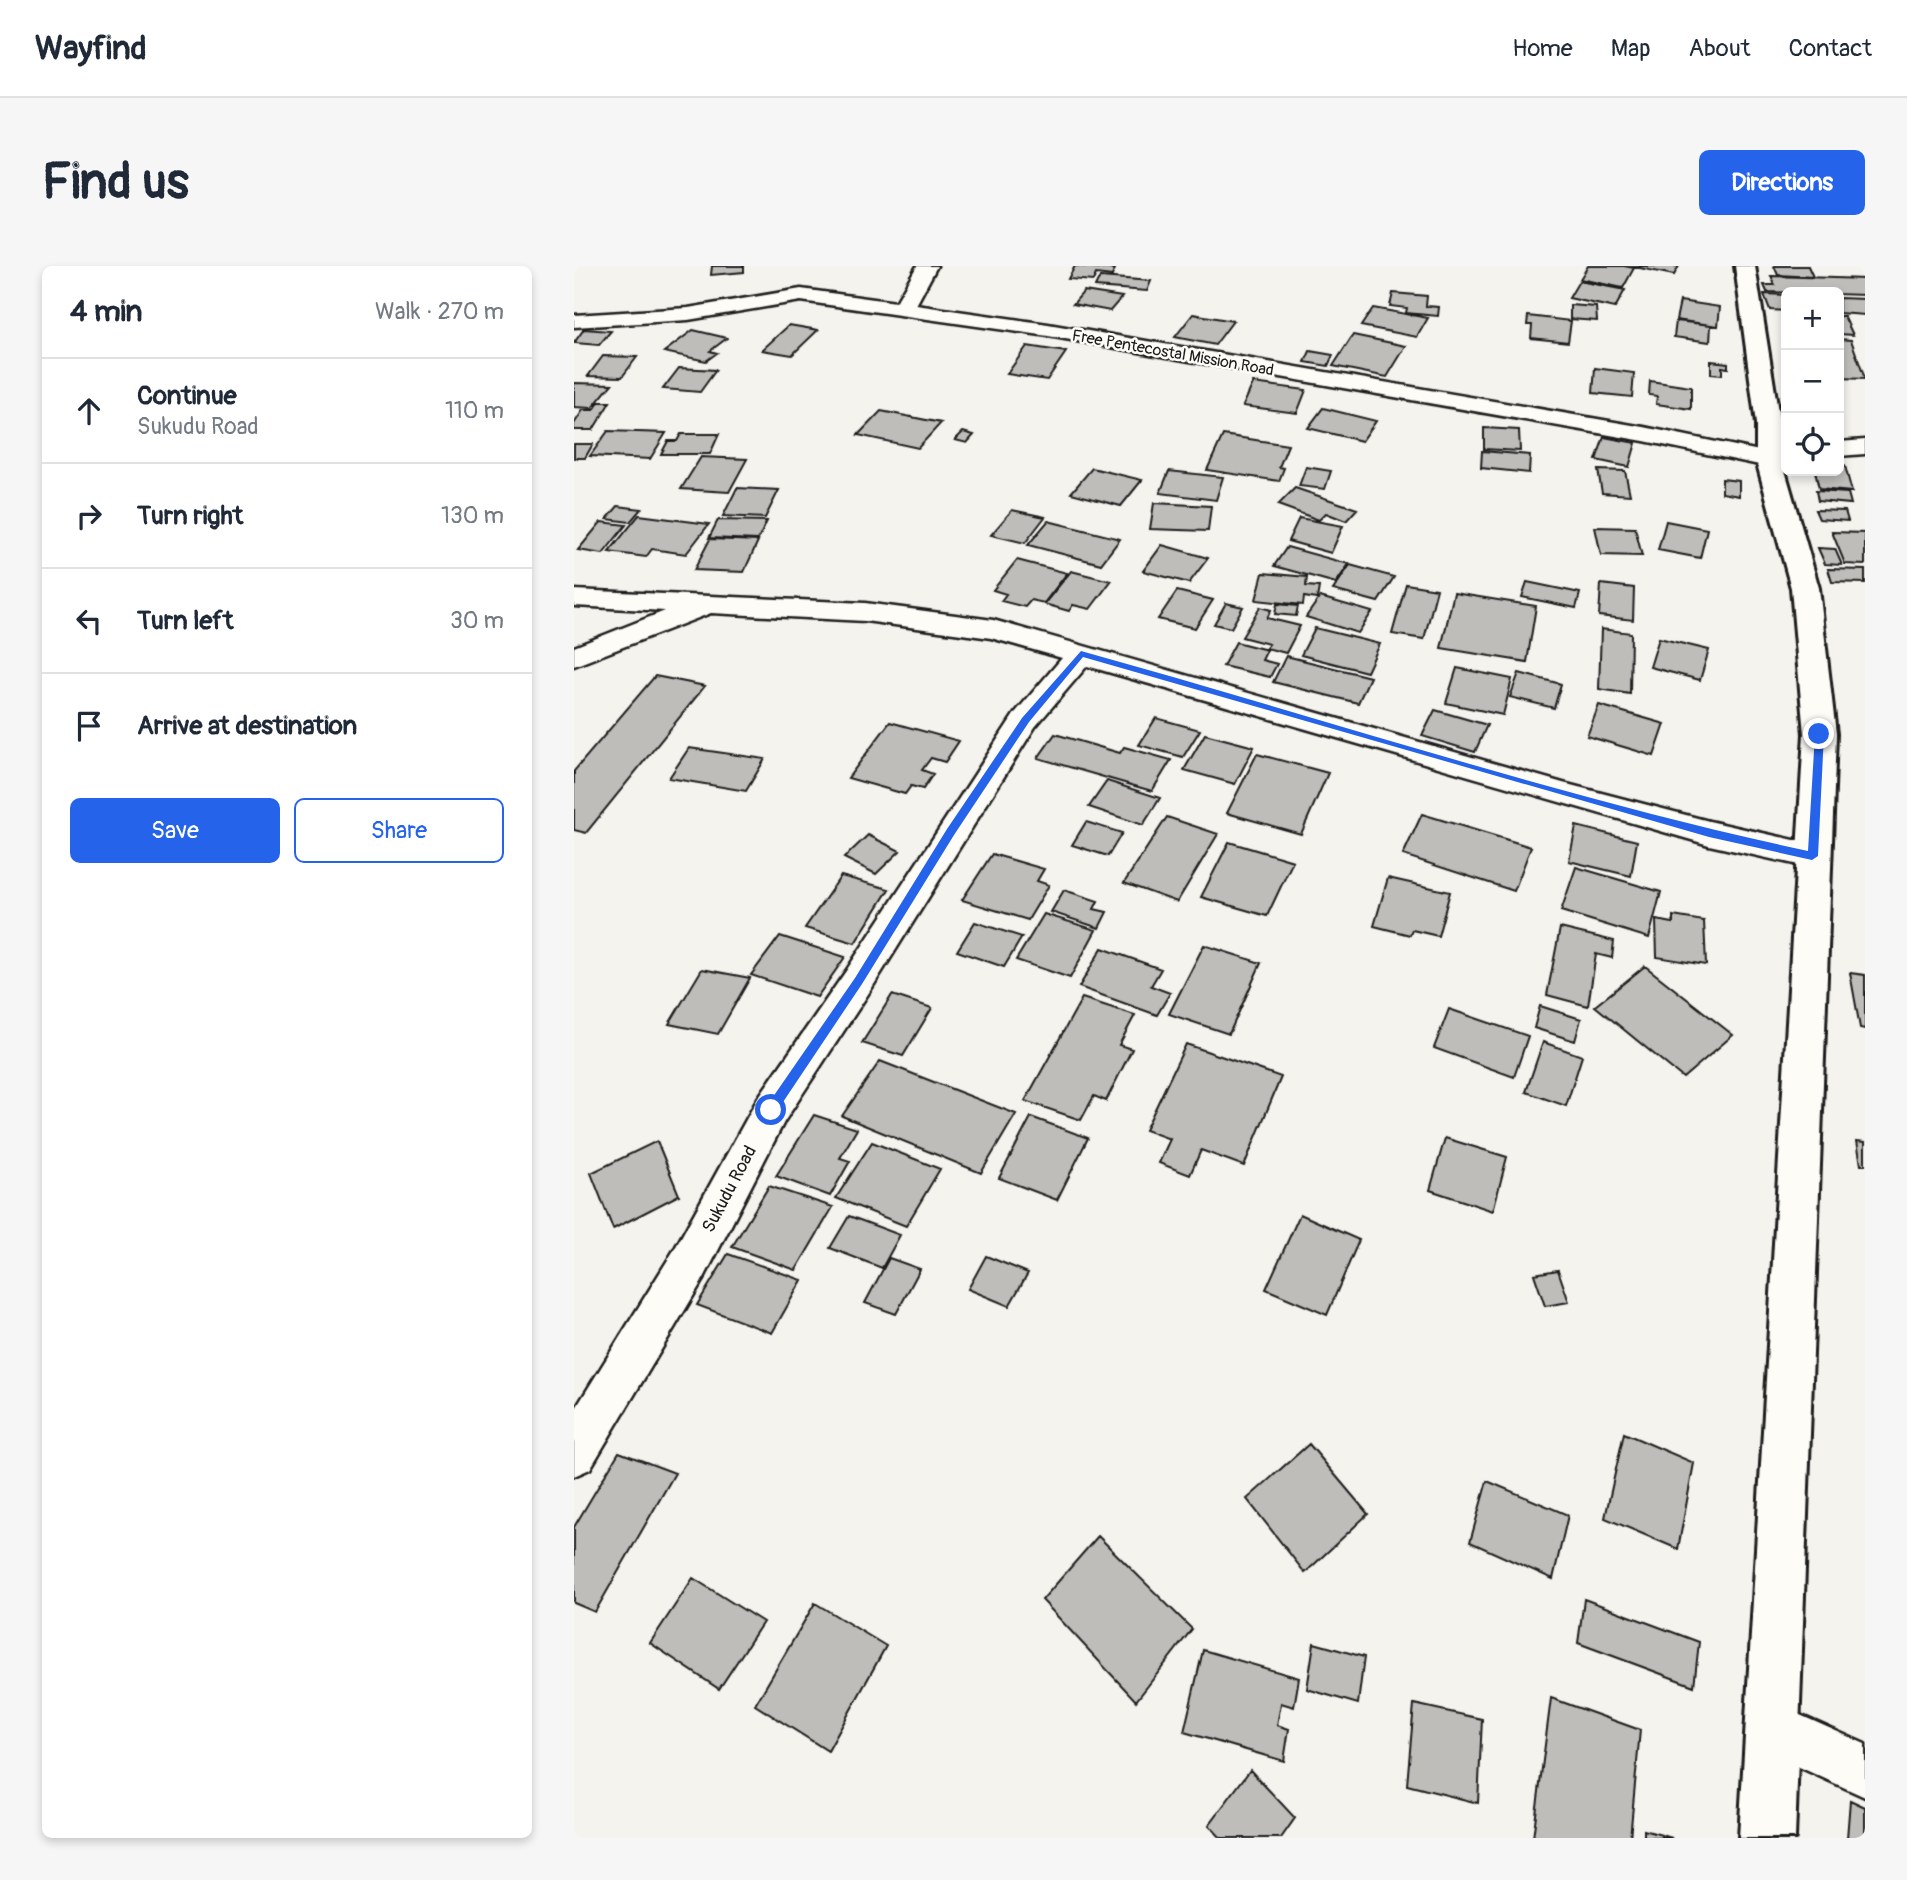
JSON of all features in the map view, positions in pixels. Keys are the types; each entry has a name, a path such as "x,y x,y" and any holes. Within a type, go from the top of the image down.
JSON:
{"main road":[{"path":"1745,266 1805,588 1819,734 1767,1838"}],"street":[{"path":"903,309 928,266"},
{"name":"Free Pentecostal Mission Road","path":"574,321 674,315 768,303 801,295 1048,330 1644,434 1778,442"},
{"path":"574,598 865,612 980,627 1563,794 1709,833 1812,856"},
{"path":"574,657 708,604"},
{"name":"Sukudu Road","path":"574,1452 689,1264 771,1110 858,981 1025,720 1081,654"},
{"path":"1773,1729 1865,1770"}],"building":[{"path":"712,266 744,266 744,272 711,275"},
{"path":"1075,266 1115,269 1112,276 1096,274 1093,281 1068,279"},
{"path":"1588,266 1634,268 1623,288 1580,279"},
{"path":"1630,266 1679,266 1674,275"},
{"path":"1774,266 1808,266 1813,277 1778,275"},
{"path":"1771,276 1865,279 1865,295 1844,294 1844,287 1781,287 1781,292 1767,292 1764,285 1775,285"},
{"path":"1100,277 1151,281 1147,291 1095,287"},
{"path":"1579,281 1625,290 1615,308 1569,298"},
{"path":"1084,291 1122,297 1110,311 1073,304"},
{"path":"1393,293 1427,296 1426,306 1439,307 1438,316 1406,313 1407,308 1390,306"},
{"path":"1764,294 1781,295 1781,311 1770,310"},
{"path":"1844,298 1865,299 1865,315 1844,313"},
{"path":"1680,301 1720,307 1718,326 1676,320"},
{"path":"1570,305 1596,307 1597,321 1570,319"},
{"path":"1373,308 1428,318 1417,337 1361,326"},
{"path":"1193,314 1233,321 1215,345 1175,337"},
{"path":"1528,316 1571,321 1568,342 1531,338 1532,325 1527,325"},
{"path":"1844,316 1853,335 1844,334"},
{"path":"1676,321 1711,325 1710,342 1674,337"},
{"path":"789,325 818,330 792,355 762,350"},
{"path":"584,329 611,331 599,345 574,343"},
{"path":"693,330 727,338 710,351 717,353 706,361 664,352"},
{"path":"1353,335 1406,346 1387,377 1333,366"},
{"path":"1844,339 1851,340 1865,379 1844,378"},
{"path":"1027,346 1066,352 1047,380 1007,374"},
{"path":"1310,351 1333,355 1328,366 1305,362"},
{"path":"603,356 637,357 622,377 588,376"},
{"path":"1711,361 1728,363 1728,368 1722,367 1722,375 1711,374"},
{"path":"679,368 716,370 700,392 663,389"},
{"path":"1595,368 1634,373 1632,397 1593,393"},
{"path":"1650,381 1691,387 1691,409 1656,404 1657,396 1649,395"},
{"path":"574,383 612,384 592,408 574,407"},
{"path":"1253,383 1306,390 1297,413 1243,406"},
{"path":"599,402 610,402 593,430 574,430 574,424 583,410 594,410"},
{"path":"1323,408 1376,421 1362,441 1308,428"},
{"path":"881,411 941,423 918,448 858,435"},
{"path":"1484,428 1519,430 1520,451 1484,449"},
{"path":"608,431 666,433 650,459 590,456"},
{"path":"963,432 974,435 967,443 955,440"},
{"path":"681,434 719,434 710,454 661,454 668,441 677,441"},
{"path":"1223,435 1288,445 1279,467 1284,468 1279,481 1207,470"},
{"path":"1604,437 1636,443 1629,467 1596,460"},
{"path":"574,444 593,444 585,458 574,458"},
{"path":"1482,451 1530,455 1529,473 1481,468"},
{"path":"701,457 747,459 729,492 681,489"},
{"path":"1845,466 1852,492 1819,489 1816,476 1844,476"},
{"path":"1306,467 1331,471 1325,489 1299,486"},
{"path":"1092,468 1142,480 1121,506 1071,493"},
{"path":"1598,470 1625,471 1630,495 1602,493"},
{"path":"1169,471 1223,477 1216,500 1160,493"},
{"path":"1722,479 1739,481 1739,496 1722,493"},
{"path":"737,488 779,490 765,518 723,516"},
{"path":"1295,488 1357,509 1346,521 1326,513 1319,520 1278,505"},
{"path":"1816,491 1848,493 1851,504 1818,501"},
{"path":"1154,503 1211,506 1208,531 1150,529"},
{"path":"618,506 641,509 630,522 607,519"},
{"path":"1012,510 1045,517 1025,543 991,535"},
{"path":"1815,510 1845,511 1848,521 1819,519"},
{"path":"639,515 709,524 686,554 652,549 646,557 609,552"},
{"path":"1299,518 1343,526 1331,553 1288,541"},
{"path":"718,520 767,521 758,540 709,538"},
{"path":"1048,521 1120,539 1101,564 1028,545"},
{"path":"1666,521 1707,529 1700,558 1658,550"},
{"path":"601,522 626,525 603,554 578,550"},
{"path":"1595,527 1635,528 1642,556 1601,555"},
{"path":"1832,532 1865,533 1865,565 1845,564"},
{"path":"710,539 758,541 744,572 694,570"},
{"path":"1162,545 1208,558 1189,583 1143,571"},
{"path":"1287,547 1349,564 1336,583 1274,566"},
{"path":"1818,548 1835,549 1842,565 1825,564"},
{"path":"1017,560 1067,573 1044,603 1031,600 1025,607 1001,601 1006,594 993,590"},
{"path":"1350,565 1394,577 1378,602 1333,590"},
{"path":"1828,569 1865,570 1865,583 1832,582"},
{"path":"1071,571 1111,581 1090,609 1073,605 1069,611 1044,604"},
{"path":"1263,573 1307,577 1306,586 1319,587 1317,599 1304,597 1303,605 1256,600"},
{"path":"1527,582 1580,593 1576,608 1522,597"},
{"path":"1406,584 1437,589 1424,639 1392,634"},
{"path":"1601,584 1634,588 1633,620 1599,616"},
{"path":"1177,591 1213,600 1195,628 1158,619"},
{"path":"1454,593 1536,606 1527,662 1441,648"},
{"path":"1320,597 1372,612 1358,633 1306,617"},
{"path":"1226,603 1243,607 1231,628 1214,624"},
{"path":"1277,604 1298,606 1296,616 1275,614"},
{"path":"1260,607 1271,610 1267,618 1300,626 1286,653 1266,648 1269,644 1242,637"},
{"path":"1315,628 1380,644 1367,672 1301,655"},
{"path":"1601,629 1631,633 1630,694 1599,689"},
{"path":"1659,638 1709,650 1700,680 1650,667"},
{"path":"1236,642 1267,650 1262,660 1277,664 1270,677 1223,666"},
{"path":"1286,656 1370,677 1358,703 1273,682"},
{"path":"1457,668 1512,679 1503,715 1446,703"},
{"path":"1519,673 1561,684 1554,708 1510,697"},
{"path":"655,676 705,686 586,833 574,830 574,771"},
{"path":"1599,705 1665,724 1654,756 1587,736"},
{"path":"1435,710 1487,725 1475,752 1422,736"},
{"path":"1156,718 1200,730 1183,757 1139,745"},
{"path":"890,722 959,741 945,762 931,758 922,770 933,774 923,789 911,786 905,794 848,778"},
{"path":"1055,734 1120,753 1124,747 1171,760 1152,791 1038,758"},
{"path":"1205,734 1254,747 1235,784 1184,770"},
{"path":"689,748 765,759 746,791 669,778"},
{"path":"1257,754 1328,773 1301,834 1227,813"},
{"path":"1107,781 1160,798 1143,825 1089,807"},
{"path":"1422,814 1531,847 1514,891 1403,855"},
{"path":"1167,817 1218,834 1177,902 1124,883"},
{"path":"1086,822 1122,833 1108,856 1072,845"},
{"path":"1576,826 1637,841 1631,876 1569,861"},
{"path":"868,835 900,851 876,874 844,858"},
{"path":"1229,842 1293,861 1267,916 1201,897"},
{"path":"992,854 1044,869 1037,881 1049,885 1028,920 962,900"},
{"path":"1576,867 1661,892 1649,938 1561,911"},
{"path":"841,876 889,889 855,943 805,928"},
{"path":"1388,878 1450,892 1438,936 1412,930 1410,935 1374,926"},
{"path":"1064,890 1098,901 1094,909 1107,912 1099,928 1051,912"},
{"path":"1044,914 1096,930 1070,978 1016,960"},
{"path":"1673,916 1704,921 1706,965 1657,957 1656,920 1673,923"},
{"path":"975,922 1022,937 1004,967 957,951"},
{"path":"1560,928 1614,941 1612,958 1596,954 1588,1006 1547,995"},
{"path":"780,936 845,957 817,997 751,975"},
{"path":"1204,945 1261,963 1229,1034 1169,1014"},
{"path":"1102,948 1161,969 1151,986 1170,993 1157,1015 1079,987"},
{"path":"1645,966 1733,1035 1683,1078 1595,1006"},
{"path":"702,969 750,978 718,1034 669,1024"},
{"path":"1850,973 1865,975 1865,1029 1860,1028"},
{"path":"892,995 932,1008 903,1056 862,1043"},
{"path":"1082,998 1135,1015 1119,1045 1132,1049 1106,1101 1094,1096 1081,1120 1025,1101"},
{"path":"1540,1006 1581,1019 1575,1041 1534,1028"},
{"path":"1449,1009 1528,1036 1514,1077 1434,1048"},
{"path":"1543,1042 1582,1056 1566,1106 1526,1092"},
{"path":"1186,1044 1281,1077 1244,1166 1201,1150 1190,1175 1159,1163 1170,1139 1145,1130"},
{"path":"880,1061 1016,1114 981,1173 842,1116"},
{"path":"814,1115 857,1129 840,1158 850,1161 830,1196 776,1176"},
{"path":"1031,1117 1088,1138 1057,1200 999,1178"},
{"path":"1445,1138 1507,1157 1493,1211 1430,1190"},
{"path":"657,1141 679,1195 613,1229 591,1173"},
{"path":"1857,1141 1865,1142 1865,1165 1861,1165"},
{"path":"872,1142 940,1169 906,1226 836,1198"},
{"path":"769,1186 833,1207 796,1270 732,1247"},
{"path":"1300,1214 1359,1240 1327,1315 1266,1289"},
{"path":"849,1216 900,1235 882,1268 830,1248"},
{"path":"728,1254 802,1280 772,1333 697,1305"},
{"path":"986,1256 1028,1273 1009,1306 968,1289"},
{"path":"889,1258 920,1269 896,1314 865,1303"},
{"path":"1558,1270 1569,1302 1545,1306 1534,1274"},
{"path":"1624,1433 1694,1463 1678,1549 1605,1518"},
{"path":"1309,1444 1368,1514 1305,1573 1247,1499"},
{"path":"619,1452 675,1473 595,1612 574,1603 574,1527"},
{"path":"1487,1481 1568,1515 1553,1579 1470,1542"},
{"path":"1098,1536 1192,1629 1136,1701 1042,1600"},
{"path":"693,1578 763,1622 719,1689 650,1643"},
{"path":"1584,1599 1699,1642 1694,1686 1578,1643"},
{"path":"815,1603 886,1646 828,1751 755,1705"},
{"path":"1314,1643 1364,1657 1358,1704 1307,1689"},
{"path":"1203,1650 1299,1678 1294,1707 1281,1703 1277,1725 1289,1729 1284,1761 1184,1732"},
{"path":"1551,1698 1640,1730 1630,1838 1533,1838"},
{"path":"1414,1704 1482,1719 1478,1803 1407,1785"},
{"path":"1250,1770 1295,1818 1281,1838 1221,1838 1209,1825"},
{"path":"1850,1800 1865,1807 1865,1838 1847,1838"},
{"path":"1644,1830 1672,1838 1644,1838"}],"route":[{"path":"771,1110 858,981 1025,720 1081,654 1563,794 1709,833 1812,856 1819,734"}]}
